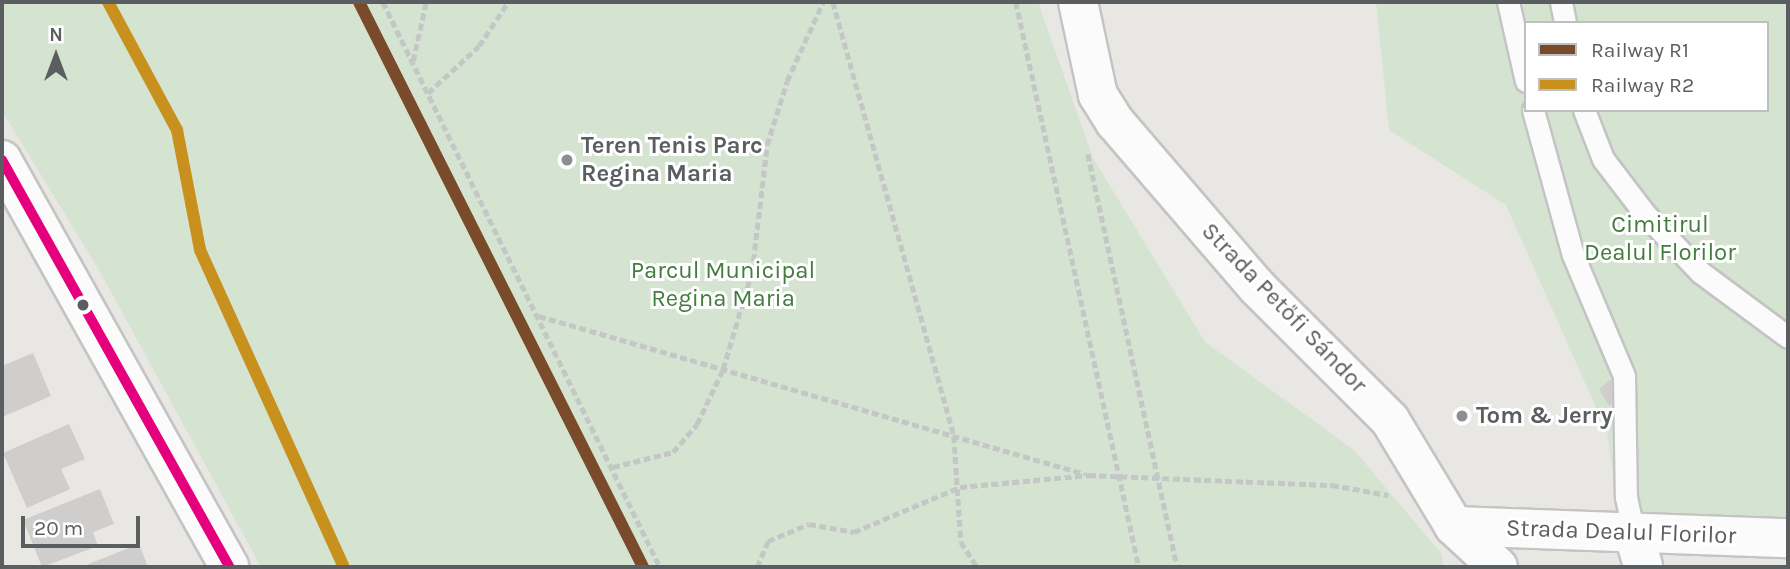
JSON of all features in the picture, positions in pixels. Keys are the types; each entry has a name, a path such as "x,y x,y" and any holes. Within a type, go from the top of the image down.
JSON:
{"street":[{"name":"Strada Petőfi Sándor","path":"1078,2 1098,95 1115,122 1257,287 1390,420 1448,515 1497,567"},
{"path":"2,160 229,567"},
{"name":"Strada Dealul Florilor","path":"1448,515 1633,531 1788,538"},
{"path":"1633,531 1643,567"}],"lane":[{"path":"1508,2 1524,72"},
{"path":"1561,2 1565,21"},
{"path":"1534,112 1573,255 1624,376 1626,496 1633,531"},
{"path":"1585,112 1603,159 1645,214 1700,272 1788,337"}],"path":[{"path":"383,2 660,567"},
{"path":"413,61 426,2"},
{"path":"428,93 479,46 508,2"},
{"path":"613,467 673,452 697,424 723,369 752,271 767,145 787,81 823,2"},
{"path":"832,2 954,436 960,487 961,542 977,567"},
{"path":"1016,2 1139,567"},
{"path":"1085,137 1177,567"},
{"path":"539,316 1089,475 1118,479 1157,477 1332,485 1448,515"},
{"path":"757,567 768,541 809,524 854,532 960,487 1089,475"}],"green space":[{"name":"Parcul Municipal Regina Maria","path":"2,2 1038,2 1093,158 1205,342 1354,450 1441,553 1444,567 261,567 99,270 2,111"},
{"name":"Cimitirul Dealul Florilor","path":"1376,2 1788,2 1788,523 1619,519 1607,432 1506,205 1389,130"}],"building":[{"path":"33,353 51,396 2,417 2,366"},
{"path":"1611,379 1623,394 1609,406 1599,389"},
{"path":"69,424 85,459 61,469 70,489 27,508 3,453"},
{"path":"100,489 114,524 93,532 98,546 42,567 23,520"},
{"path":"139,544 148,567 81,567"}],"rail line":[{"name":"R2","path":"108,2 177,130 200,250 344,567"},
{"name":"R1","path":"359,2 643,567"}],"transit line":[{"path":"2,160 229,567"}],"place":[{"name":"Teren Tenis Parc Regina Maria","path":"567,160"},
{"name":"Tom & Jerry","path":"1462,416"}]}
